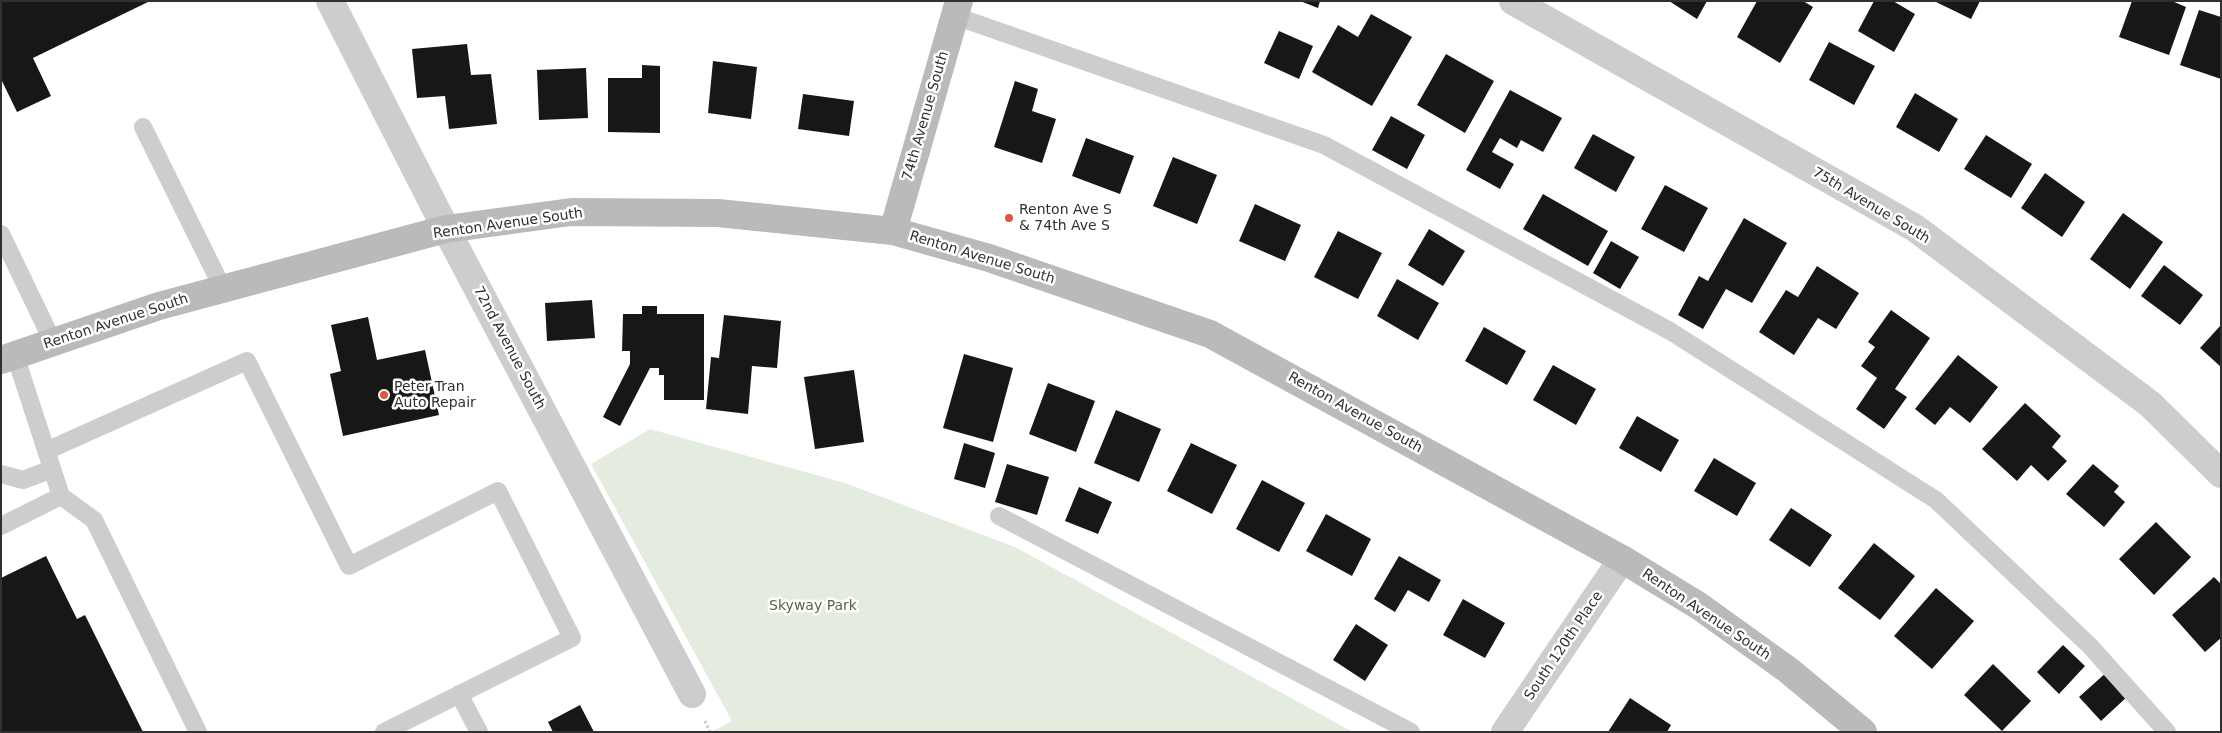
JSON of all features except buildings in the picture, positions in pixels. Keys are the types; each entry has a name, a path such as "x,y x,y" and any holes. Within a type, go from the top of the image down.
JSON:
{"main road":[{"name":"74th Avenue South","path":"893,231 957,8"},
{"name":"Renton Avenue South","path":"8,357 159,306 446,229 580,212 718,213 893,231 988,258 1210,334 1622,559 1699,606 1788,670 1863,732"}],"street":[{"name":"72nd Avenue South","path":"330,1 446,229 692,694"},
{"name":"75th Avenue South","path":"1513,1 1915,228 2150,404 2221,474"},
{"name":"South 120th Place","path":"1506,732 1622,559"}],"lane":[{"path":"957,8 1324,145 1670,331 1936,500 2090,646 2167,732"},
{"path":"142,128 223,289"},
{"path":"1,234 53,342"},
{"path":"8,357 46,450 61,496 94,520 198,732"},
{"path":"46,450 247,361 349,566 498,491 572,638 389,731"},
{"path":"1,474 23,480 52,469"},
{"path":"1,526 61,496"},
{"path":"999,516 1411,732"},
{"path":"460,694 479,732"}],"green space":[{"name":"Skyway Park","path":"650,429 845,483 1015,547 1353,732 711,732 732,721 591,464"}],"place":[{"name":"Renton Ave S & 74th Ave S","path":"1009,218"},
{"name":"Peter Tran Auto Repair","path":"384,395"}]}
